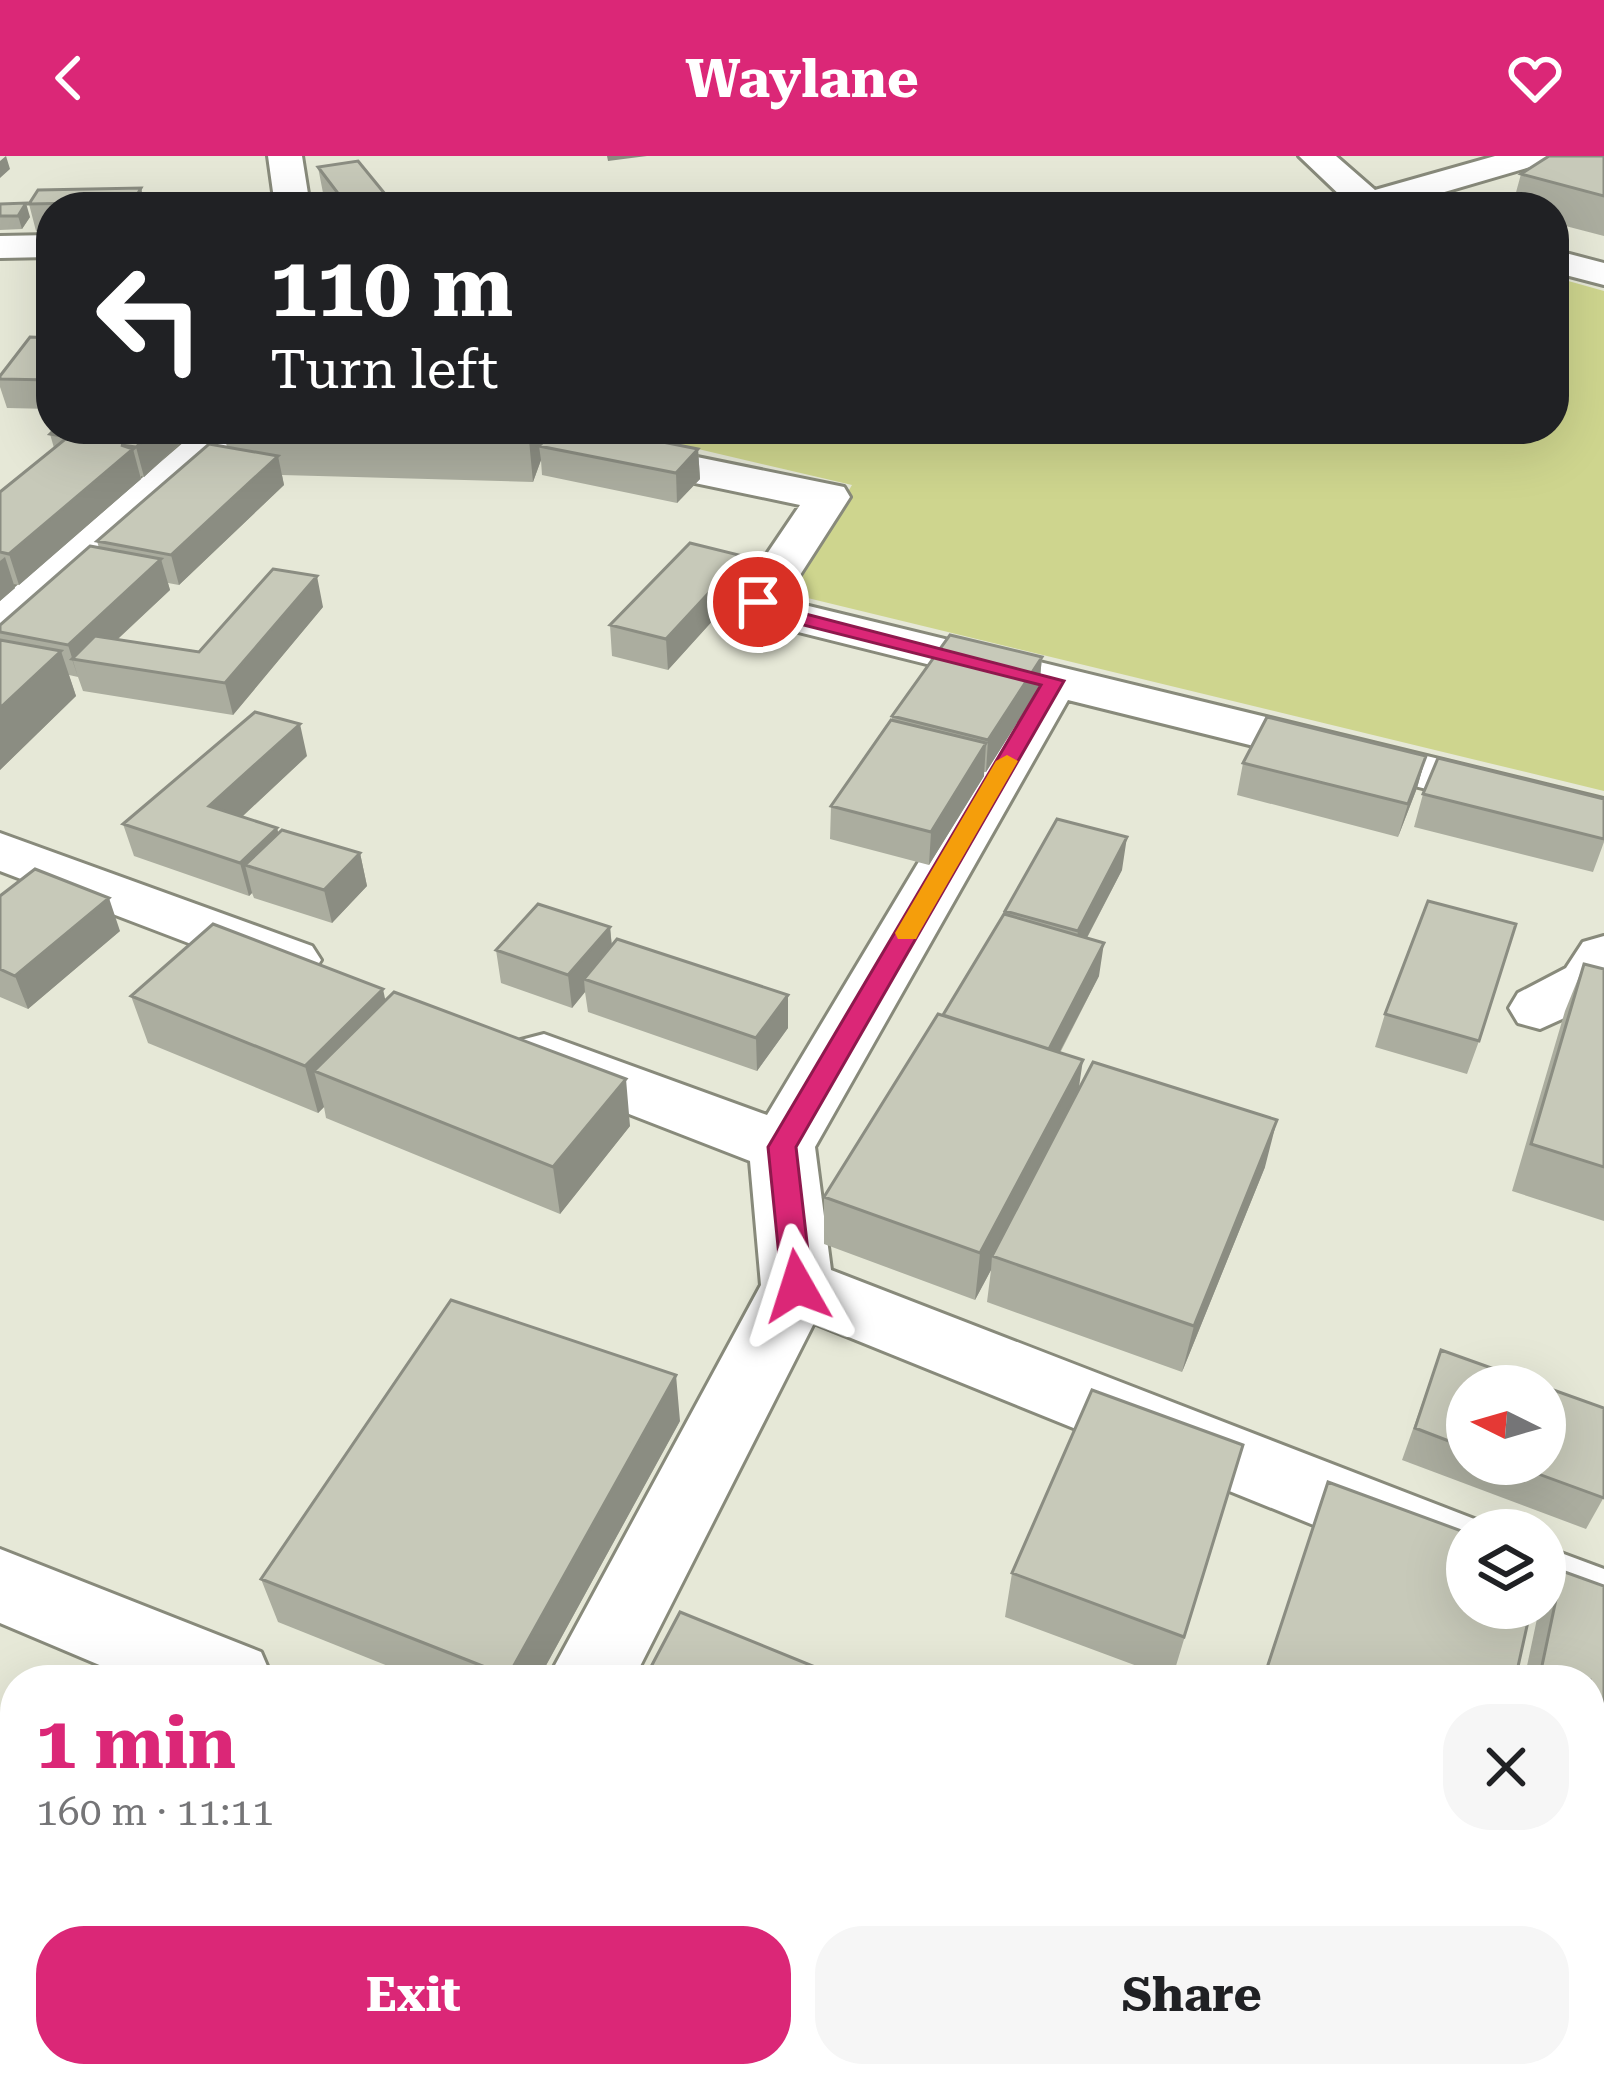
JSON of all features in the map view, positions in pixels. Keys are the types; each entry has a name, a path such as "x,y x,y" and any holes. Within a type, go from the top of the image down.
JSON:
{"street":[{"path":"284,156 291,192"},
{"path":"1316,156 1350,192"},
{"path":"1407,192 1532,156"},
{"path":"0,247 36,246"},
{"path":"1569,265 1604,274"},
{"path":"0,626 207,444"},
{"path":"571,444 828,497 755,607 1604,816"},
{"path":"598,1665 797,1286 782,1147 1053,681"},
{"path":"0,851 346,980"},
{"path":"1540,1008 1588,982 1604,956"},
{"path":"499,1039 782,1147"},
{"path":"797,1286 1446,1544"},
{"path":"0,1585 195,1665"},
{"path":"1566,1592 1604,1607"}],"green space":[{"path":"1569,281 1604,291 1604,791 787,593 852,485 677,444 1569,444"}],"building":[{"path":"1549,156 1604,156 1604,196 1521,174"},
{"path":"358,161 383,192 337,192 318,167"},
{"path":"141,188 139,192 38,190"},
{"path":"26,203 18,216 0,216 0,204"},
{"path":"30,337 36,337 36,380 0,376"},
{"path":"59,444 139,444 121,445 133,449 9,554 0,552 0,492"},
{"path":"209,444 278,456 171,555 97,541"},
{"path":"673,444 698,449 676,473 539,446"},
{"path":"690,543 743,556 666,639 610,625"},
{"path":"90,546 161,559 68,645 0,632 0,625"},
{"path":"273,569 317,576 225,683 72,659 95,636 199,652"},
{"path":"950,635 1042,657 988,740 892,716"},
{"path":"0,640 61,651 0,708"},
{"path":"255,712 300,724 209,806 277,828 240,863 123,824"},
{"path":"1267,717 1426,756 1408,804 1243,763"},
{"path":"891,720 986,743 931,832 831,806"},
{"path":"1438,758 1604,799 1604,839 1423,794"},
{"path":"1057,819 1127,837 1078,931 1005,911"},
{"path":"282,830 360,853 324,890 245,865"},
{"path":"35,869 109,898 15,976 0,969 0,896"},
{"path":"1428,901 1516,924 1479,1041 1385,1014"},
{"path":"538,904 610,927 568,975 496,950"},
{"path":"1004,914 1104,943 1049,1049 943,1015"},
{"path":"213,924 383,989 305,1066 131,996"},
{"path":"617,939 788,995 756,1038 584,979"},
{"path":"1584,964 1604,969 1604,1167 1531,1144"},
{"path":"394,992 626,1079 553,1167 314,1071"},
{"path":"938,1014 1083,1060 980,1253 824,1197"},
{"path":"1093,1062 1277,1120 1194,1326 992,1256"},
{"path":"451,1300 676,1375 514,1665 480,1665 261,1579"},
{"path":"1441,1350 1483,1365 1446,1365 1446,1440 1415,1428"},
{"path":"1092,1390 1243,1445 1184,1637 1012,1573"},
{"path":"1566,1394 1604,1408 1604,1498 1566,1484"},
{"path":"1328,1482 1446,1525 1446,1629 1526,1629 1518,1665 1268,1665"},
{"path":"1566,1572 1604,1586 1604,1665 1542,1665 1550,1629 1566,1629"},
{"path":"680,1612 810,1665 652,1665"}],"slow traffic":[{"path":"907,933 1007,761"}],"route":[{"path":"758,602 755,607 1053,681 782,1147 797,1286"}]}
